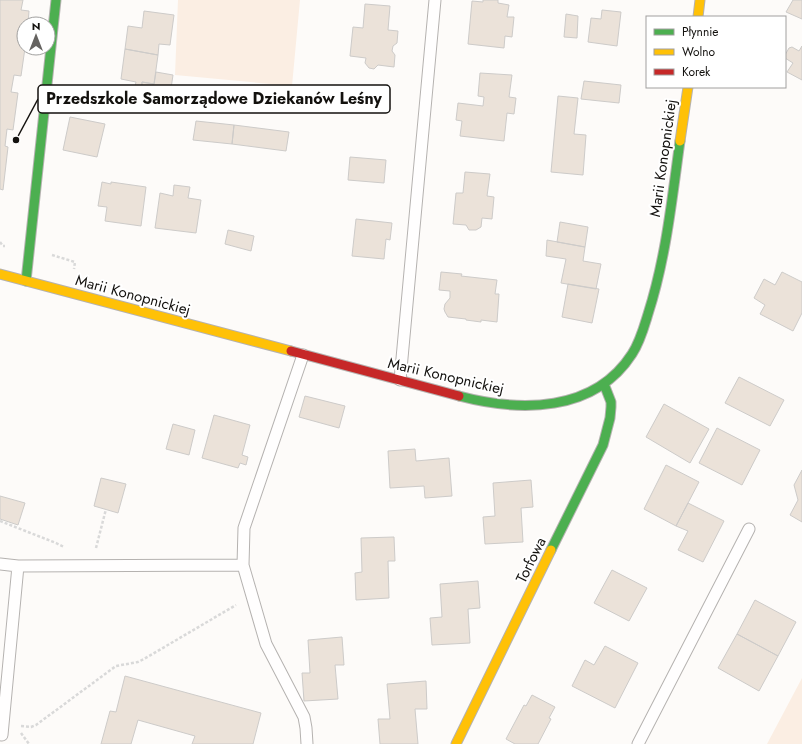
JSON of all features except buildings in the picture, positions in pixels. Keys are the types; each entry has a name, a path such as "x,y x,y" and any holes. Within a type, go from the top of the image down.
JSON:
{"street":[{"path":"26,281 56,0"},
{"path":"698,16 700,0"},
{"name":"Marii Konopnickiej","path":"0,274 474,400 523,406 547,405 566,402 581,397 604,384 620,370 633,353 644,326 653,296 665,241 688,88"},
{"name":"Torfowa","path":"456,744 603,445 611,408 610,400 604,384"}],"lane":[{"path":"400,380 435,0"},
{"path":"303,355 244,528 243,565 268,650 304,717 307,744"},
{"path":"638,744 749,529"},
{"path":"0,564 18,566 243,565"},
{"path":"2,735 18,566"}],"path":[{"path":"91,565 106,509"},
{"path":"0,521 64,546 71,554 75,566"},
{"path":"29,744 17,726 32,727 36,725 116,666 138,662 144,659 252,596"}],"shaded area":[{"path":"178,0 300,0 292,86 175,75"},
{"path":"802,678 802,744 767,744"}],"traffic: fast":[{"path":"26,281 56,0"},
{"path":"459,396 506,404 531,405 554,403 577,397 598,388 616,373 632,354 637,345 654,293 668,228 680,141"},
{"path":"551,550 603,445 610,418 611,407 611,402 604,384"}],"traffic: slow":[{"path":"698,16 700,0"},
{"path":"680,141 688,88"},
{"path":"0,274 291,351"},
{"path":"456,744 551,550"}],"traffic: jam":[{"path":"291,351 459,396"}],"place":[{"name":"Przedszkole Samorządowe Dziekanów Leśny","path":"16,140"}]}
